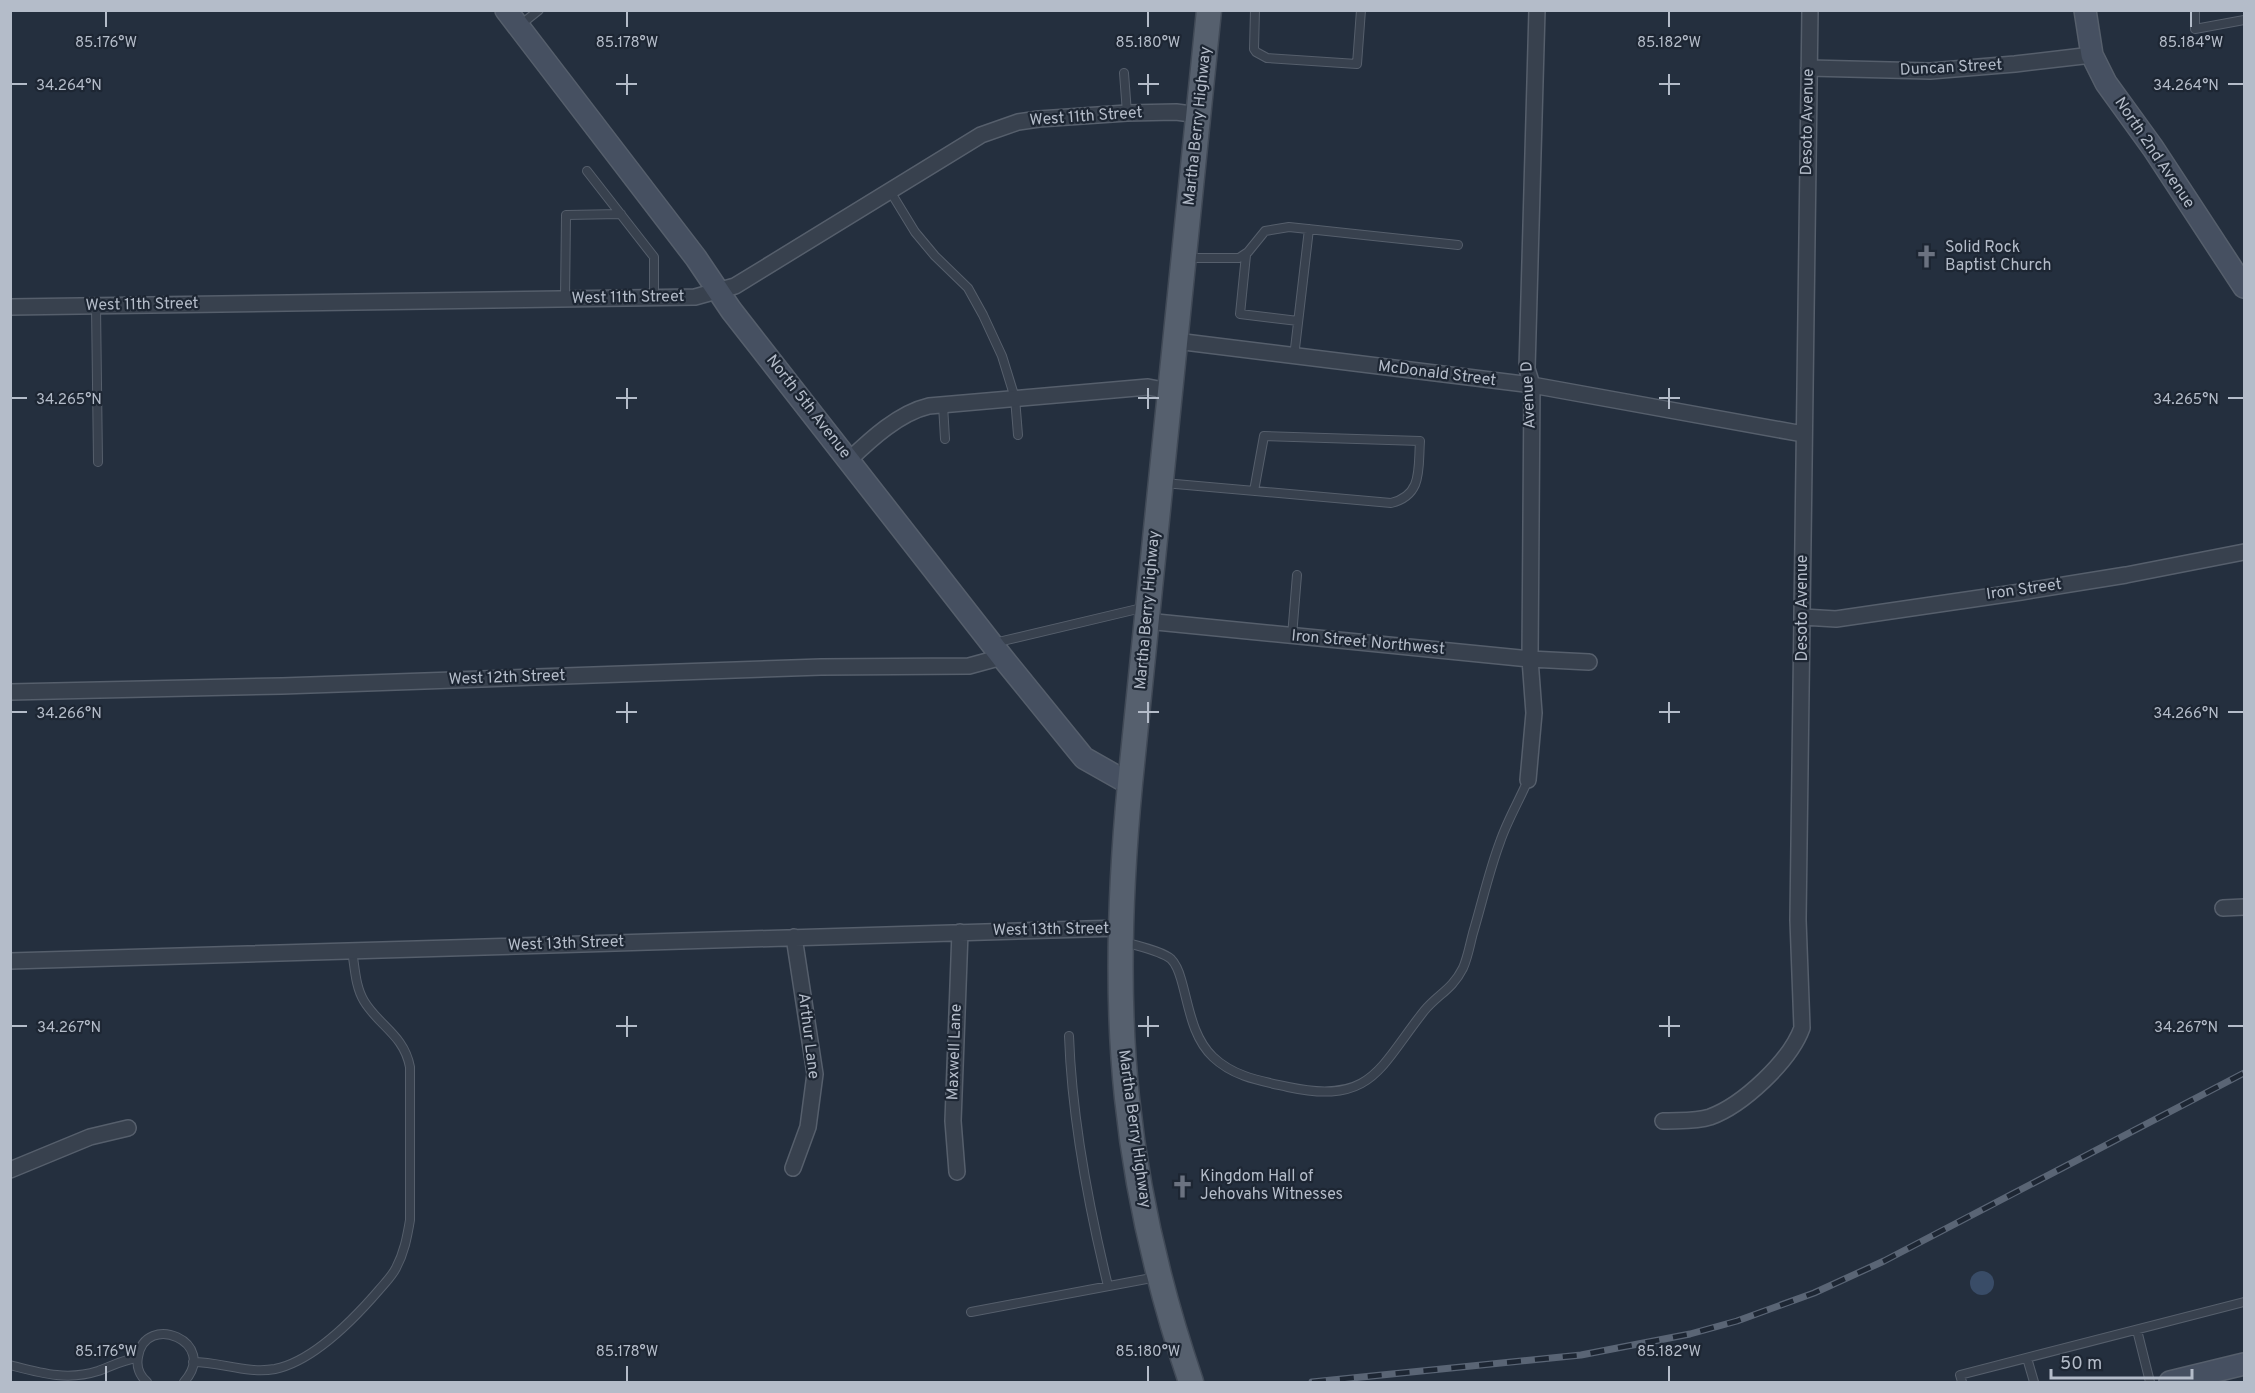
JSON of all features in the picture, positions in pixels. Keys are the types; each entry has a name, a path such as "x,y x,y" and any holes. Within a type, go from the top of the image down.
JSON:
{"main road":[{"name":"Martha Berry Highway","path":"1191,1383 1158,1276 1127,1100 1120,994 1120,934 1123,855 1209,10"}],"street":[{"name":"Avenue D","path":"1528,780 1534,713 1530,659 1532,385 1527,369 1537,10"},
{"name":"Desoto Avenue","path":"1663,1121 1701,1119 1725,1110 1762,1082 1796,1044 1802,1028 1798,920 1810,10"},
{"name":"North 2nd Avenue","path":"2085,10 2092,55 2106,83 2153,148 2244,287"},
{"name":"North 5th Avenue","path":"512,19 849,460 1084,758 1130,784"},
{"name":"Duncan Street","path":"1809,68 1930,71 2092,55"},
{"name":"West 11th Street","path":"10,307 695,297 735,286 981,135 1018,122 1127,113 1176,112 1199,115"},
{"name":"McDonald Street","path":"1176,341 1532,385 1803,434"},
{"path":"849,460 867,443 918,408 1148,387 1169,391"},
{"name":"Iron Street","path":"1803,617 1836,618 2021,591 2126,575 2244,552"},
{"name":"Iron Street Northwest","path":"1147,614 1292,636 1530,659 1589,662"},
{"name":"West 12th Street","path":"10,692 294,686 821,667 969,666 997,650"},
{"path":"2223,908 2244,907"},
{"name":"West 13th Street","path":"10,961 960,932 1120,934"},
{"name":"Maxwell Lane","path":"957,1172 953,1121 960,932"},
{"name":"Arthur Lane","path":"793,1168 808,1127 815,1074 794,938"},
{"path":"10,1170 90,1137 128,1128"},
{"path":"2170,1383 2244,1364"}],"lane":[{"path":"512,19 539,10"},
{"path":"1255,10 1254,49 1262,56 1357,64 1361,10"},
{"path":"2195,10 2195,29 2244,20"},
{"path":"1124,73 1127,113"},
{"path":"587,171 654,256 654,297"},
{"path":"890,191 915,232 935,256 968,288 973,297 1002,356 1015,398 1018,435"},
{"path":"565,299 566,215 621,214"},
{"path":"1184,258 1239,258 1246,255 1265,231 1289,227 1458,245"},
{"path":"1294,357 1309,229"},
{"path":"1246,255 1240,314 1298,321"},
{"path":"96,306 98,462"},
{"path":"943,404 945,439"},
{"path":"1160,482 1254,491 1391,503 1412,493 1416,481 1420,441 1264,436 1254,491"},
{"path":"1292,636 1297,575"},
{"path":"997,650 1147,614"},
{"path":"1120,934 1173,960 1190,1015 1202,1043 1211,1056 1231,1071 1260,1081 1321,1093 1338,1092 1369,1081 1430,1004 1452,986 1464,966 1500,842 1528,780"},
{"path":"194,1362 262,1370 277,1369 304,1357 357,1316 395,1271 406,1245 410,1220 410,1066 406,1050 364,1001 357,981 352,951"},
{"path":"1069,1036 1070,1074 1077,1127 1107,1286"},
{"path":"971,1312 1158,1276"},
{"path":"1962,1383 1960,1375 2244,1302"},
{"path":"2137,1330 2150,1383"},
{"path":"147,1383 138,1369 137,1358 140,1349 151,1337 159,1334 172,1334 185,1341 190,1347 194,1362 192,1373 184,1383"},
{"path":"10,1365 54,1376 77,1376 98,1371 122,1360 137,1358"},
{"path":"2027,1358 2034,1383"}],"water":[{"path":"1982,1271 1991,1274 1994,1283 1991,1292 1982,1295 1973,1292 1970,1283 1973,1274"}],"railway":[{"path":"1312,1382 1581,1355 1690,1334 1737,1321 1814,1293 1884,1261 2244,1073"}],"place":[{"name":"Solid Rock Baptist Church","path":"1927,257"},
{"name":"Kingdom Hall of Jehovahs Witnesses","path":"1182,1186"}]}
